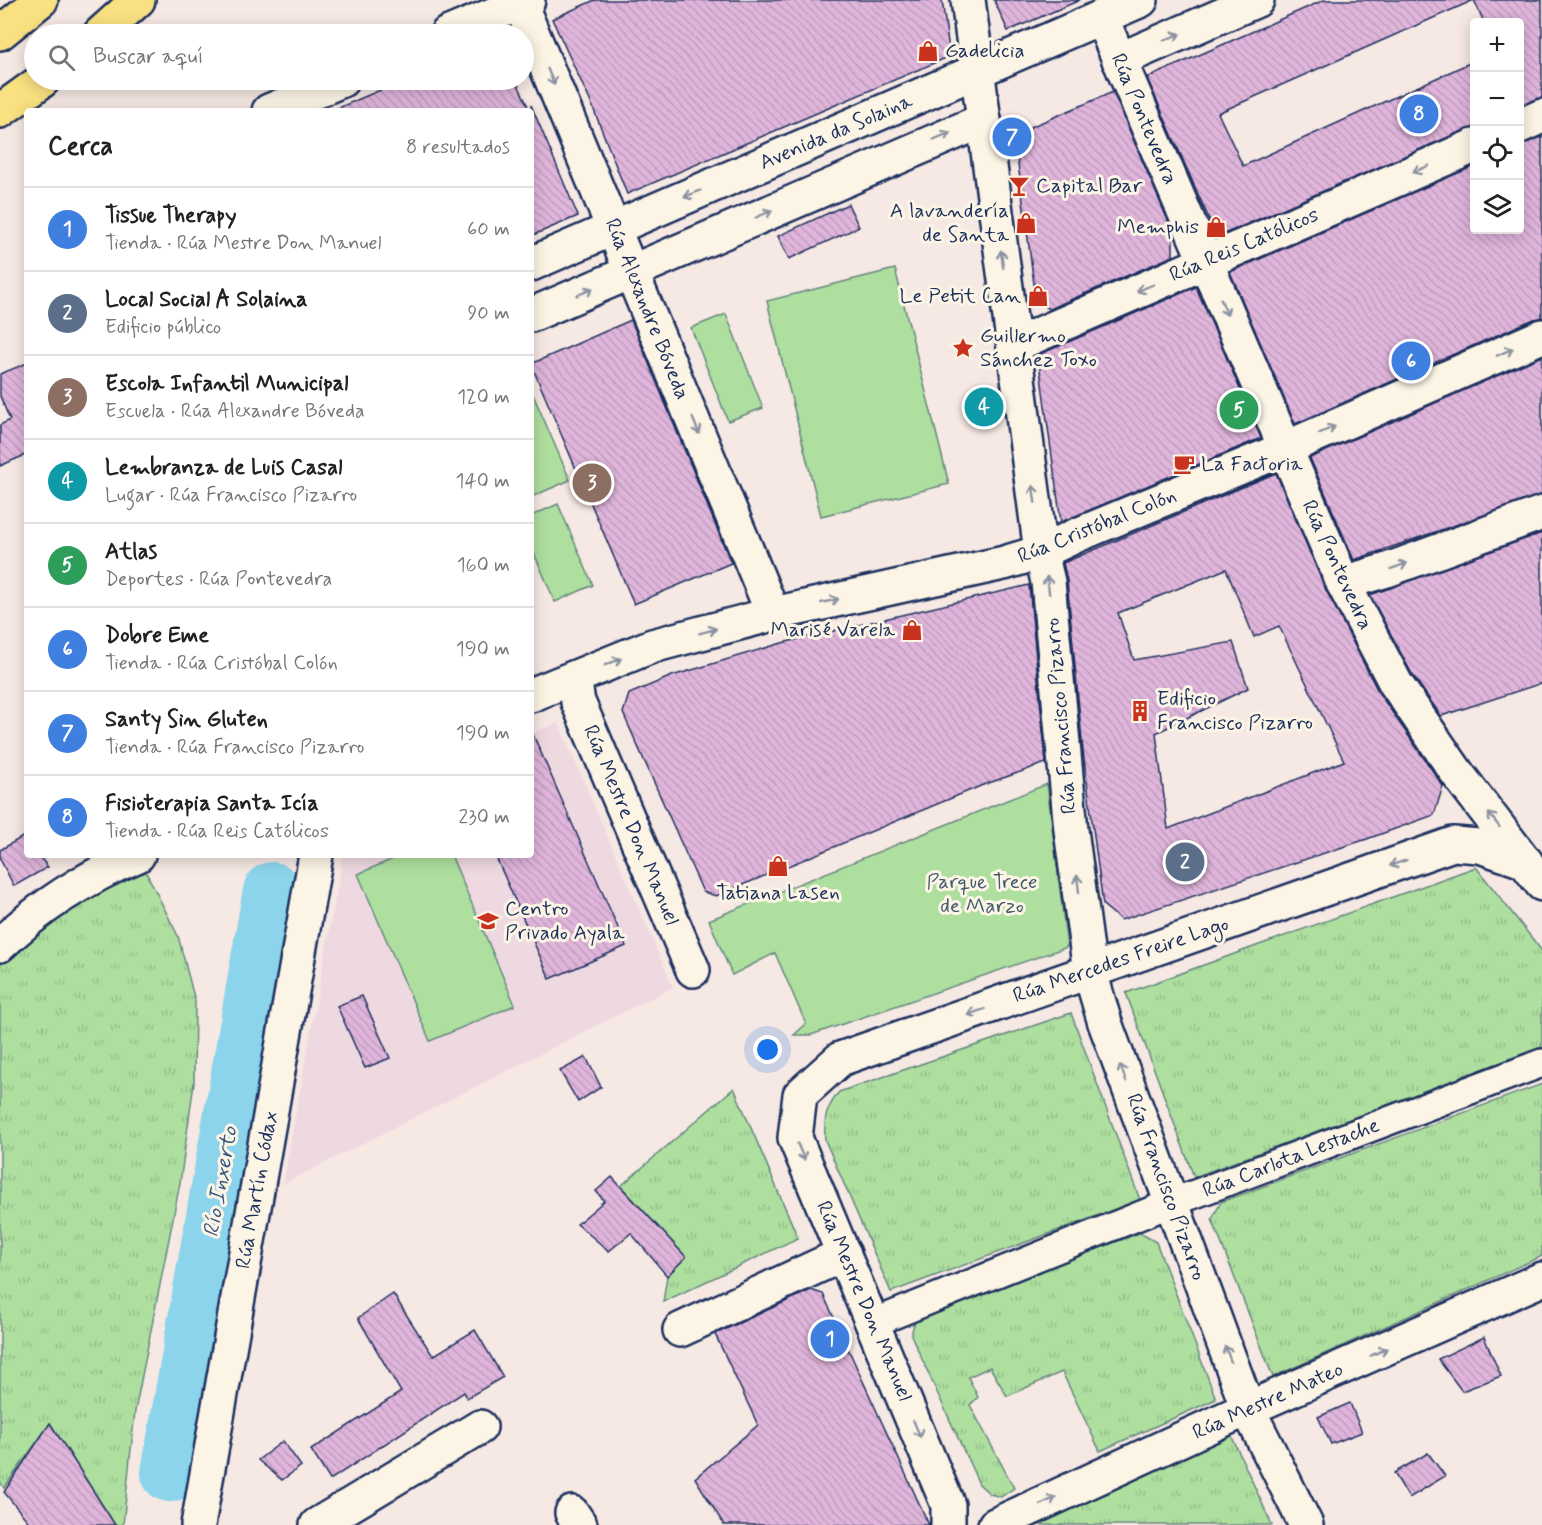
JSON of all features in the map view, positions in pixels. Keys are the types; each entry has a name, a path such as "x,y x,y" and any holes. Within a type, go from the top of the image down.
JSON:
{"highway":[{"path":"0,33 41,0"},
{"path":"111,24 138,0"},
{"path":"0,111 29,90"}],"street":[{"name":"Rúa Francisco Pizarro","path":"968,0 1041,552 1048,582 1071,830 1090,972 1102,1013 1248,1409 1306,1525"},
{"name":"Avenida da Solaina","path":"534,263 1141,0"},
{"path":"1119,60 1257,0"},
{"path":"471,24 524,2"},
{"name":"Rúa Alexandre Bóveda","path":"524,2 533,24"},
{"name":"Rúa Pontevedra","path":"1101,18 1342,583 1396,684 1457,773 1534,873"},
{"name":"Rúa Alexandre Bóveda","path":"534,27 613,228 773,614"},
{"path":"276,108 318,90"},
{"path":"1524,124 1542,116"},
{"path":"534,314 984,120"},
{"name":"Rúa Reis Católicos","path":"1014,345 1470,148"},
{"name":"Rúa Cristóbal Colón","path":"534,694 652,646 773,614 1004,563 1041,552 1542,336"},
{"path":"1342,583 1387,570 1542,513"},
{"name":"Rúa Mestre Don Manuel","path":"574,678 578,702 693,970"},
{"path":"1457,773 1467,809 1453,844 1480,846 1534,873"},
{"name":"Rúa Mercedes Freire Lago","path":"800,1095 840,1059 1453,844"},
{"path":"0,945 60,896 108,868 131,858"},
{"name":"Rúa Martín Códax","path":"198,1525 315,858"},
{"name":"Rúa Carlota Lestache","path":"873,1323 1171,1203 1542,1063"},
{"name":"Rúa Mestre Don Manuel","path":"800,1095 795,1138 873,1323 948,1515 981,1525"},
{"path":"680,1330 844,1254"},
{"name":"Rúa Mestre Mateo","path":"995,1525 1248,1409 1542,1279"},
{"path":"317,1525 480,1426"}],"shaded area":[{"name":"Centro Privado Ayala","path":"558,722 673,987 283,1184 342,858 534,858 534,733"}],"green space":[{"path":"895,269 949,484 821,516 767,301"},
{"path":"726,314 763,408 728,421 691,328"},
{"path":"534,397 570,480 534,496"},
{"path":"558,504 593,585 555,602 534,553 534,515"},
{"name":"Parque Trece de Marzo","path":"1047,784 1067,947 811,1035 794,1035 806,1024 775,953 732,975 709,920"},
{"path":"395,858 452,858 515,1005 430,1041 358,874"},
{"path":"1476,867 1542,951 1542,1047 1194,1177 1126,993"},
{"path":"146,872 178,936 195,1001 194,1083 180,1183 135,1411 123,1525 115,1525 50,1423 4,1488 0,1481 0,965 12,953 105,885"},
{"path":"1071,1013 1140,1200 891,1292 825,1140 826,1115 834,1098 839,1092"},
{"path":"1542,1084 1542,1256 1273,1377 1212,1219 1221,1202"},
{"path":"734,1088 798,1238 663,1302 667,1276 686,1257 621,1186"},
{"path":"1140,1233 1156,1242 1216,1399 1100,1451 1062,1372 1007,1396 990,1367 968,1377 978,1397 970,1405 1014,1488 1001,1497 990,1494 979,1484 911,1335 916,1316"},
{"path":"1231,1435 1272,1525 1033,1525"}],"building":[{"path":"595,0 942,0 949,50 946,58 627,194 592,105 552,19"},
{"path":"994,0 1080,0 1008,31"},
{"path":"1324,0 1474,0 1218,113 1243,166 1470,63 1470,129 1217,237 1147,78"},
{"path":"1474,0 1542,0 1542,98 1524,105 1524,18 1482,18"},
{"path":"380,90 521,90 529,108 338,108"},
{"path":"1113,92 1173,232 1173,256 1049,309 1036,299 1014,134"},
{"path":"534,112 578,216 534,235"},
{"path":"1542,137 1542,318 1534,319 1295,424 1230,272 1470,168 1470,234 1524,234 1524,144"},
{"path":"848,204 859,227 789,259 778,236"},
{"path":"1196,287 1261,438 1061,522 1038,355"},
{"path":"631,320 731,563 634,604 534,371 534,363"},
{"path":"1542,356 1542,495 1354,560 1310,458"},
{"path":"24,364 24,455 0,466 0,425 10,420 0,396 0,374"},
{"path":"1276,473 1326,590 1379,693 1443,786 1434,815 1121,920 1103,905 1083,751 1067,580 1063,563","holes":["1226,569 1254,637 1279,626 1344,761 1168,829 1156,733 1248,688 1233,642 1134,660 1118,613"]},
{"path":"1542,533 1542,683 1441,716 1412,674 1370,595"},
{"path":"1029,585 1046,763 983,785 716,896 703,892 623,713 629,694 672,676 782,643"},
{"path":"534,737 626,946 550,979 496,858 534,858"},
{"path":"24,836 24,858 40,858 48,867 14,886 0,859 0,850"},
{"path":"362,996 390,1058 365,1068 337,1006"},
{"path":"586,1057 601,1087 578,1102 560,1071"},
{"path":"612,1177 686,1257 667,1276 631,1233 609,1251 577,1224 604,1201 596,1191"},
{"path":"811,1290 823,1294 929,1525 724,1525 695,1478 758,1425 715,1334"},
{"path":"393,1294 433,1356 475,1330 503,1377 467,1398 464,1392 330,1480 311,1450 401,1392 358,1318"},
{"path":"1484,1337 1501,1376 1462,1391 1438,1359"},
{"path":"1350,1403 1362,1432 1331,1444 1318,1417"},
{"path":"50,1423 115,1525 31,1525 4,1492"},
{"path":"283,1441 301,1466 282,1480 258,1460"},
{"path":"1428,1453 1445,1476 1409,1498 1394,1473"}],"waterway":[{"name":"Río Inxerto","path":"170,1473 272,891"}],"place":[{"name":"Gadelicia","path":"928,51"},
{"name":"Fisioterapia Santa Icía","path":"1419,114"},
{"name":"Santy Sin Gluten","path":"1012,137"},
{"name":"Capital Bar","path":"1019,186"},
{"name":"A lavandería de Santa","path":"1026,223"},
{"name":"Memphis","path":"1216,227"},
{"name":"Le Petit Can","path":"1038,296"},
{"name":"Guillermo Sánchez Toxo","path":"963,348"},
{"name":"Dobre Eme","path":"1411,361"},
{"name":"Lembranza de Luis Casal","path":"984,407"},
{"name":"Atlas","path":"1239,410"},
{"name":"La Factoria","path":"1184,464"},
{"name":"Escola Infantil Municipal","path":"592,483"},
{"name":"Marisé Varela","path":"912,630"},
{"name":"Edificio Francisco Pizarro","path":"1140,711"},
{"name":"Local Social A Solaina","path":"1185,862"},
{"name":"Tatiana Lasen","path":"778,866"},
{"name":"Centro Privado Ayala","path":"488,921"},
{"name":"Tissue Therapy","path":"830,1339"}]}
